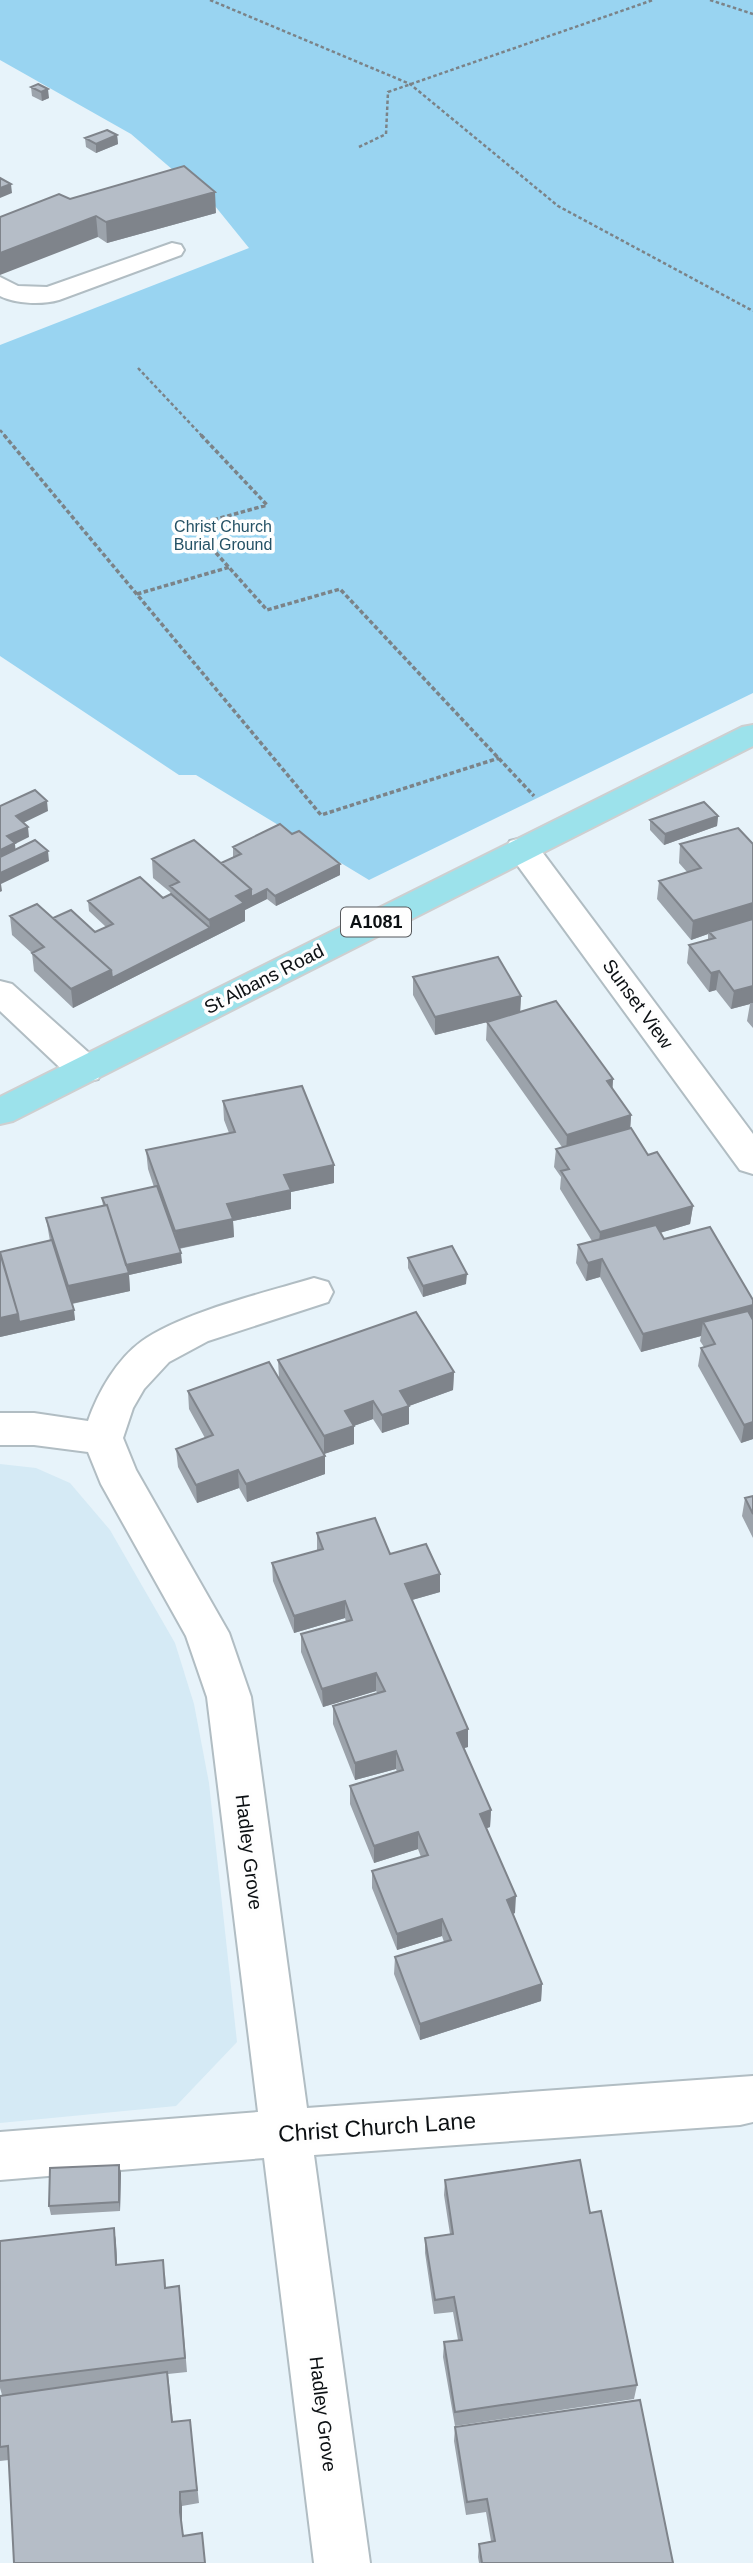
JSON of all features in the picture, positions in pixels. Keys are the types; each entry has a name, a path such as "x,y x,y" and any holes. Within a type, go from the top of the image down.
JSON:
{"main road":[{"name":"St Albans Road","path":"0,1112 753,734"}],"street":[{"path":"0,285 12,293 50,295 172,250"},
{"name":"Sunset View","path":"522,848 753,1161"},
{"path":"0,992 85,1070"},
{"path":"0,1429 34,1429 103,1438 113,1407 130,1378 155,1352 194,1331 314,1292"},
{"name":"Hadley Grove","path":"103,1438 116,1473 207,1633 229,1696 342,2563"},
{"name":"Christ Church Lane","path":"0,2156 753,2099"}],"path":[{"path":"211,0 410,84 558,206 753,312"},
{"path":"359,147 386,134 388,92 653,0"},
{"path":"710,0 753,14"},
{"path":"138,368 267,505 192,526 267,610 340,589 563,828"},
{"path":"0,430 321,815 499,758"},
{"path":"137,594 230,567"}],"shaded area":[{"path":"0,1464 36,1468 70,1483 110,1530 175,1643 194,1704 209,1783 237,2042 176,2106 0,2123"}],"green space":[{"name":"Christ Church Burial Ground","path":"0,0 753,0 753,693 369,880 196,775 179,775 0,656 0,345 249,248 215,206 131,134 0,60"}],"building":[{"path":"38,84 48,89 41,92 31,87"},
{"path":"107,130 117,135 96,144 85,138"},
{"path":"184,166 215,192 106,222 96,216 0,253 0,217 59,194 70,199"},
{"path":"0,178 11,184 0,188"},
{"path":"35,790 47,801 16,816 28,827 7,836 15,843 0,850 0,806"},
{"path":"704,802 718,816 665,834 650,820"},
{"path":"280,824 292,834 299,831 340,864 275,896 267,889 251,897 251,889 221,863 241,854 233,847"},
{"path":"738,828 753,844 753,903 693,921 659,881 701,868 680,844"},
{"path":"35,840 48,851 0,873 0,857"},
{"path":"194,840 251,889 236,896 244,903 209,920 170,886 179,882 152,859"},
{"path":"140,877 163,898 171,894 210,928 112,978 111,970 53,918 71,910 95,932 113,924 88,901"},
{"path":"37,904 111,970 71,989 32,953 44,947 10,916"},
{"path":"753,919 753,986 734,991 719,971 711,973 689,945 715,938 709,932"},
{"path":"498,957 521,996 435,1017 413,977"},
{"path":"556,1001 613,1079 607,1081 631,1115 567,1135 487,1022"},
{"path":"302,1086 334,1165 284,1175 291,1190 227,1204 233,1219 175,1231 146,1150 235,1132 223,1101"},
{"path":"631,1128 648,1155 657,1152 693,1206 600,1232 561,1171 569,1169 556,1149"},
{"path":"157,1186 181,1253 126,1265 107,1205 102,1198"},
{"path":"107,1205 129,1273 68,1286 46,1218"},
{"path":"656,1225 664,1239 710,1227 753,1300 753,1305 643,1334 602,1259 588,1263 578,1245"},
{"path":"52,1240 74,1310 19,1322 0,1252"},
{"path":"452,1246 467,1274 423,1286 408,1258"},
{"path":"0,1253 18,1314 0,1318"},
{"path":"748,1311 753,1320 753,1422 744,1425 701,1348 715,1344 703,1322"},
{"path":"416,1312 454,1372 400,1391 409,1406 382,1415 373,1401 345,1411 354,1426 324,1436 278,1360"},
{"path":"269,1362 325,1456 246,1484 238,1470 196,1485 176,1449 213,1435 188,1391"},
{"path":"753,1496 753,1514 745,1498"},
{"path":"375,1518 390,1554 426,1544 440,1574 405,1584 468,1729 457,1733 491,1810 480,1814 516,1896 507,1900 542,1984 420,2024 395,1957 451,1940 442,1919 397,1934 372,1871 428,1855 418,1832 374,1846 350,1786 403,1770 396,1751 355,1763 333,1706 385,1691 376,1673 322,1689 301,1634 352,1620 345,1601 294,1616 272,1563 323,1549 317,1533"},
{"path":"580,2160 590,2213 601,2211 637,2385 455,2412 444,2342 462,2340 454,2297 435,2300 425,2238 453,2234 445,2180"},
{"path":"119,2165 119,2202 49,2206 50,2168"},
{"path":"114,2228 116,2265 163,2260 165,2288 179,2286 185,2358 0,2381 0,2241"},
{"path":"167,2372 172,2422 190,2420 197,2490 180,2492 183,2536 202,2533 205,2563 14,2563 8,2446 0,2447 0,2396"},
{"path":"640,2400 673,2563 482,2563 479,2544 495,2541 487,2499 467,2502 455,2427"}]}
